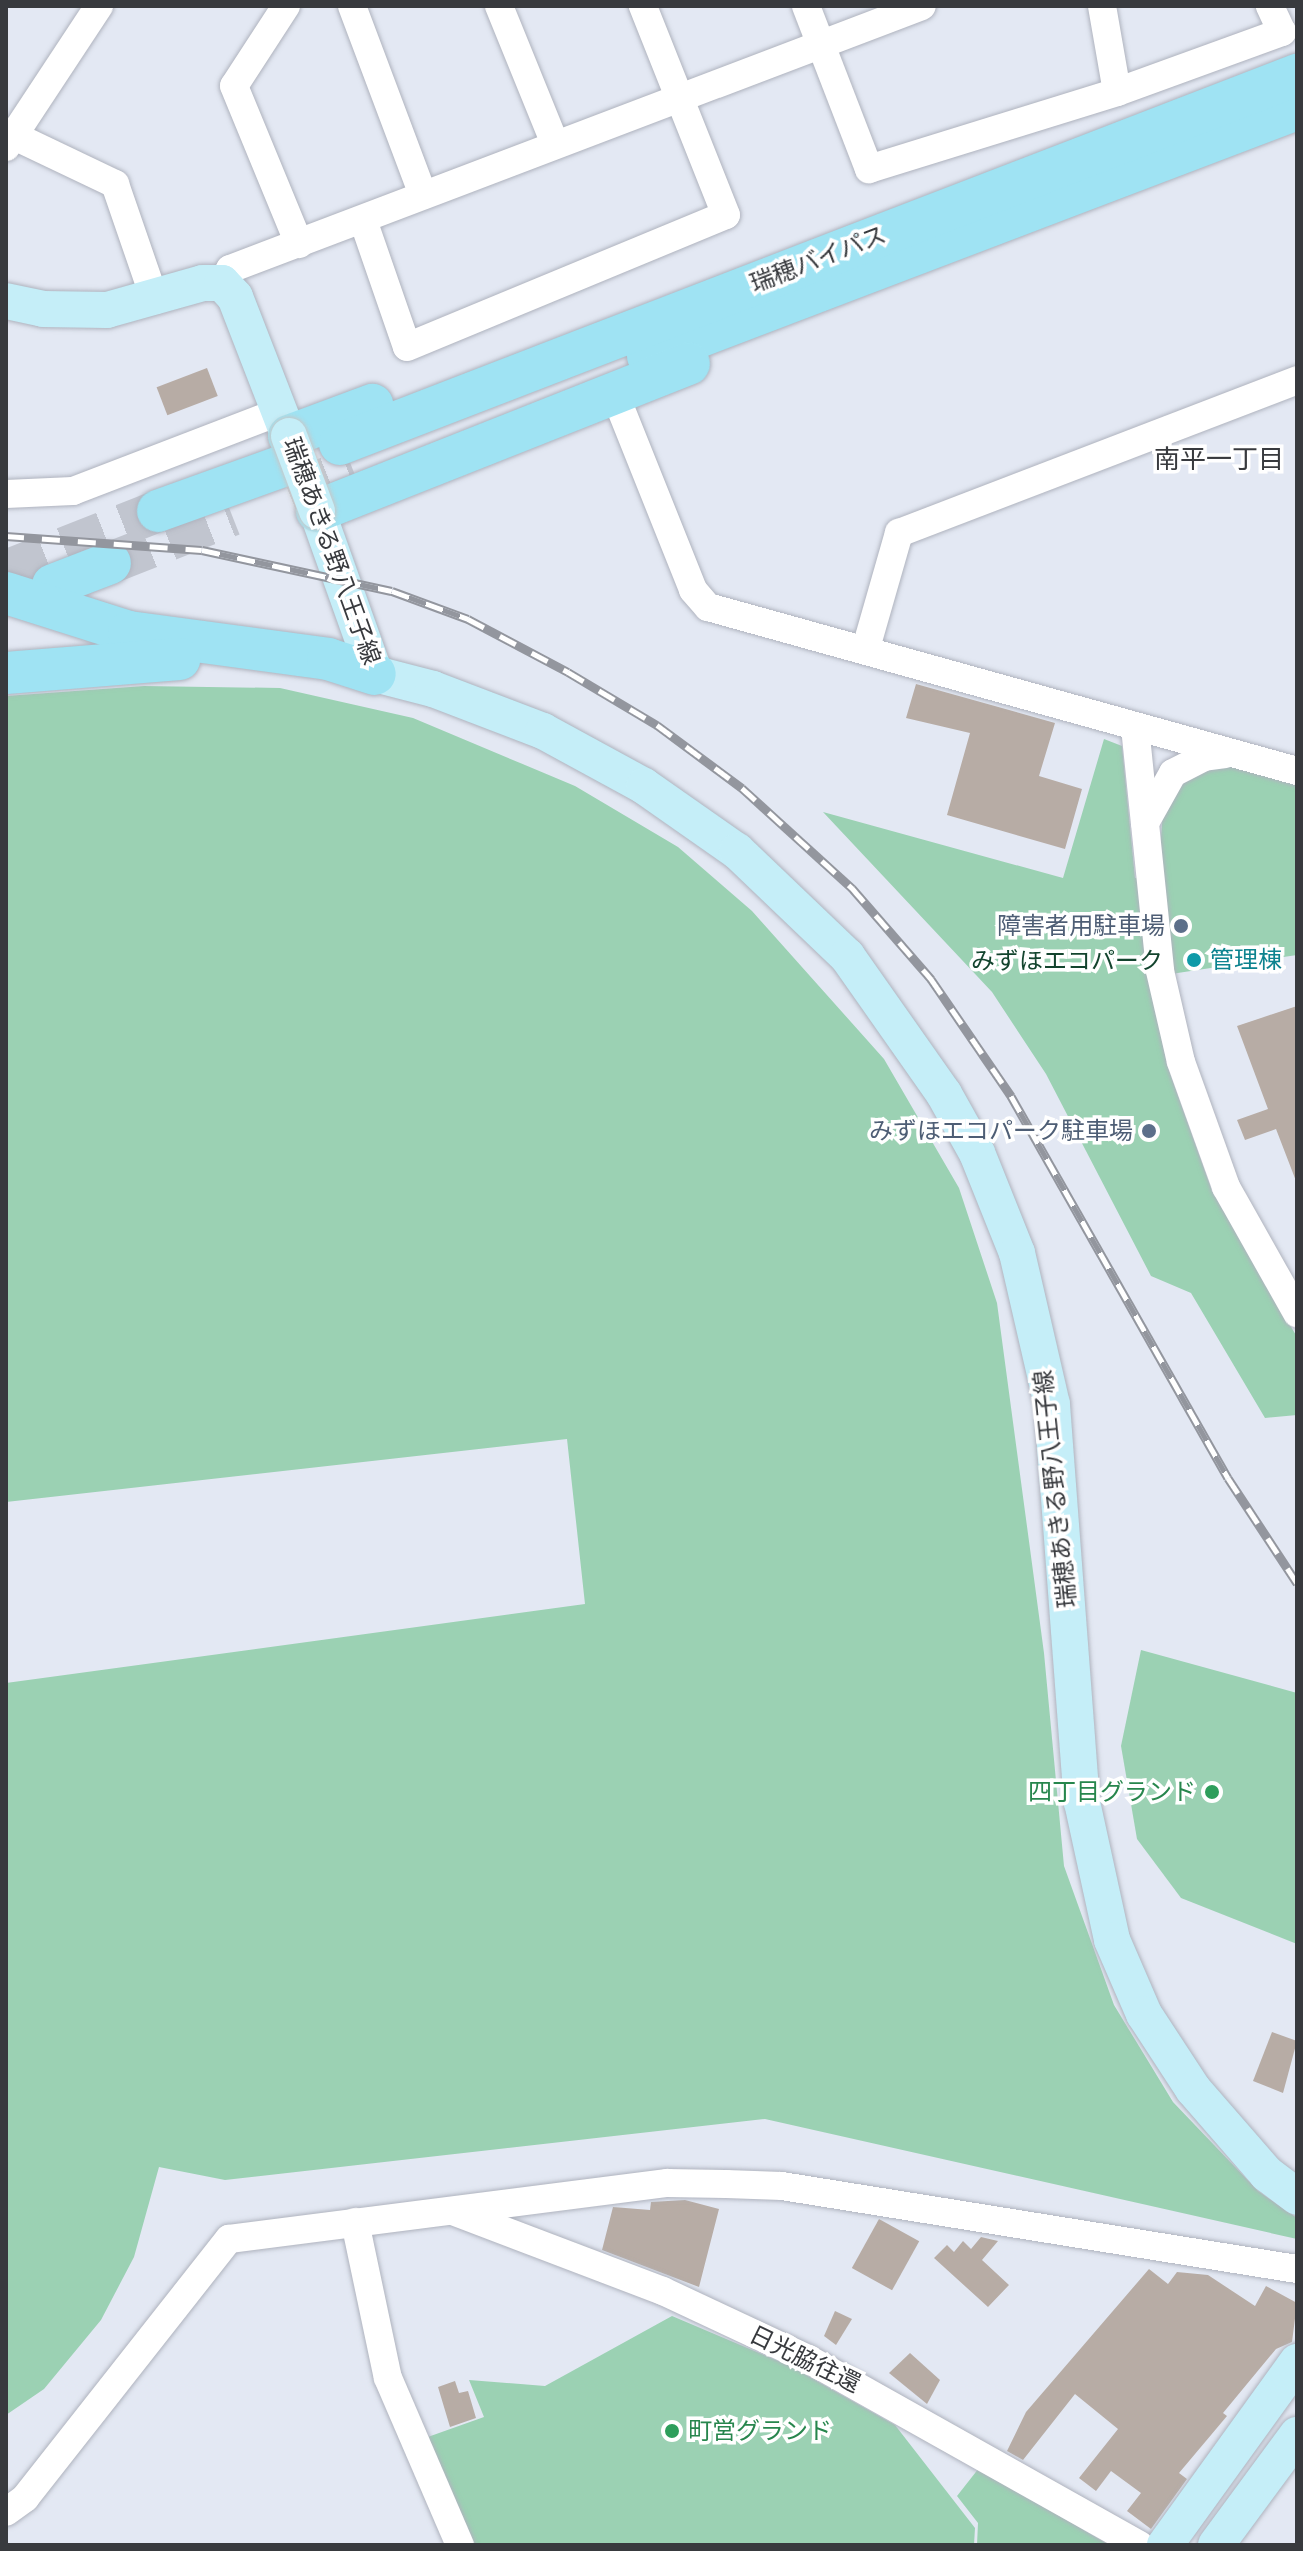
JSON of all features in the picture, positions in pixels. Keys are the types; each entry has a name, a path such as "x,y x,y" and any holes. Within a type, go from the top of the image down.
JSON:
{"highway":[{"name":"瑞穂バイパス","path":"1297,75 1017,181 346,456 1297,109"},
{"path":"232,515 291,464 614,392 926,274 1194,158 1219,139"},
{"path":"158,511 291,464 969,183 1017,181"},
{"path":"53,585 110,563"},
{"path":"6,593 168,641 328,659 375,674"},
{"path":"6,673 136,659 375,674"}],"main road":[{"path":"6,301 79,311 155,300 203,283 222,283"},
{"name":"瑞穂あきる野八王子線","path":"222,283 235,297 291,464 375,674 543,731 644,786 737,851 847,956 944,1094 977,1153 1017,1253 1052,1405 1082,1802 1112,1940 1144,2014 1184,2077 1267,2174 1297,2197"},
{"path":"1165,2545 1297,2362"},
{"path":"1190,2545 1297,2400"},
{"path":"1216,2545 1297,2435"},
{"path":"1243,2545 1297,2472"}],"street":[{"path":"99,6 9,138 115,184 155,300"},
{"path":"286,6 234,86 299,244"},
{"path":"352,6 423,195"},
{"path":"499,6 555,144"},
{"path":"363,220 407,347 726,215 643,6"},
{"path":"806,6 869,169 1117,92 1282,32 1270,6"},
{"path":"222,283 230,269 922,6"},
{"path":"1102,6 1117,92"},
{"path":"866,648 899,533 1297,380"},
{"path":"614,392 700,600 708,607 866,648 1297,771"},
{"path":"6,494 73,491 291,464"},
{"path":"1135,727 1160,971 1189,1090 1226,1187 1297,1313"},
{"path":"1145,823 1161,787 1182,766 1230,753"},
{"path":"6,2512 25,2498 229,2239 667,2183 782,2186 1297,2269"},
{"name":"日光脇往還","path":"453,2211 663,2291 808,2359 1139,2545"},
{"path":"355,2222 388,2378 460,2545"}],"green space":[{"path":"144,686 280,688 413,718 575,786 678,847 752,911 884,1059 959,1188 997,1303 1044,1653 1064,1866 1114,2005 1173,2102 1258,2191 1297,2218 1297,2239 765,2119 225,2180 159,2167 134,2257 101,2320 44,2389 6,2415 6,1683 585,1604 567,1439 6,1502 6,696"},
{"name":"みずほエコパーク","path":"1104,739 1122,746 1135,878 1158,875 1164,799 1202,766 1227,765 1297,783 1297,955 1171,974 1146,952 1167,1065 1212,1191 1297,1337 1297,1415 1265,1418 1191,1293 1151,1276 1046,1074 992,992 823,812 1063,878"},
{"name":"四丁目グランド","path":"1141,1650 1297,1693 1297,1944 1181,1898 1137,1839 1121,1746"},
{"name":"町営グランド","path":"672,2316 790,2366 895,2425 975,2528 974,2545 472,2545 425,2438 484,2417 469,2380 545,2386"},
{"path":"979,2468 1109,2545 977,2545 978,2523 957,2496"}],"building":[{"path":"207,368 218,396 167,415 157,387"},
{"path":"916,684 1055,723 1039,776 1082,789 1065,849 947,815 970,733 906,718"},
{"path":"1297,1006 1296,1181 1276,1129 1245,1140 1237,1120 1268,1109 1237,1026"},
{"path":"1272,2032 1297,2041 1283,2093 1253,2081"},
{"path":"685,2200 719,2209 699,2287 602,2250 613,2207 650,2210 651,2202"},
{"path":"879,2219 919,2241 892,2290 852,2268"},
{"path":"981,2237 998,2241 982,2260 1009,2285 988,2307 934,2258 947,2245 954,2252 963,2241 971,2249"},
{"path":"1149,2269 1168,2284 1177,2272 1208,2275 1255,2306 1266,2286 1297,2303 1292,2342 1276,2349 1223,2413 1227,2416 1179,2473 1187,2479 1151,2529 1127,2511 1141,2493 1111,2471 1096,2491 1079,2478 1118,2429 1075,2394 1023,2460 1007,2451 1026,2412"},
{"path":"835,2311 852,2319 836,2345 824,2336"},
{"path":"910,2353 940,2380 927,2404 889,2373"},
{"path":"455,2381 459,2393 468,2391 476,2418 450,2427 438,2387"}],"tunnel":[{"path":"289,493 352,468"},
{"path":"6,571 158,511"},
{"path":"110,563 232,515"}],"railway":[{"path":"6,536 202,550 392,591 468,619 568,672 657,725 742,788 852,888 931,979 1011,1096 1228,1478 1297,1583"}],"place":[{"name":"障害者用駐車場","path":"1181,926"},
{"name":"管理棟","path":"1194,960"},
{"name":"みずほエコパーク駐車場","path":"1149,1131"},
{"name":"四丁目グランド","path":"1212,1792"},
{"name":"町営グランド","path":"672,2431"}],"district":[{"name":"南平一丁目","path":"1219,459"}]}
